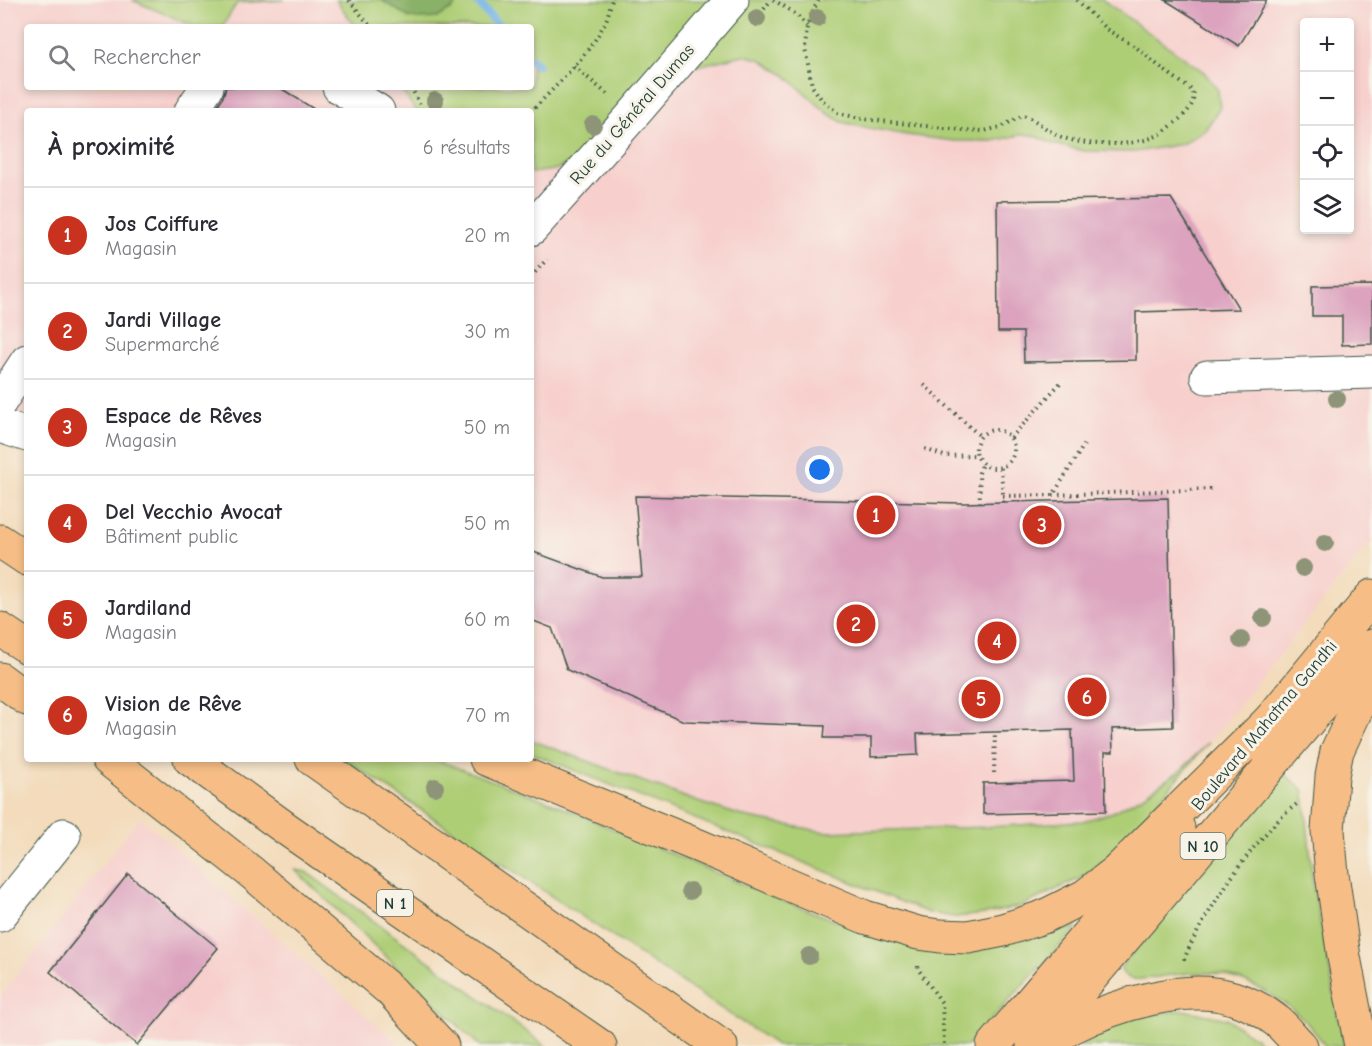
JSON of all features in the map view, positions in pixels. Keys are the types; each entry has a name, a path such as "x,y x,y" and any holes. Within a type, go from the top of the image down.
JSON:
{"main road":[{"name":"Boulevard Mahatma Gandhi","path":"993,1046 1270,720 1372,596"},
{"path":"0,629 24,645"},
{"name":"Boulevard Mahatma Gandhi","path":"1033,1046 1372,646"},
{"path":"0,679 24,697"},
{"path":"1361,1046 1344,957 1328,831 1332,776 1337,751 1355,712 1372,684"},
{"path":"496,762 865,917 918,933 968,937 1003,930 1043,917 1085,896 1117,871 1270,720"},
{"path":"112,762 252,873 391,991 442,1046"},
{"name":"N 1","path":"194,762 288,830 600,1046"},
{"path":"316,762 721,1046"},
{"path":"1046,1046 1071,1028 1107,1012 1149,999 1194,993 1232,998 1253,1006 1278,1022 1301,1046"}],"lane":[{"name":"Rue du Général Dumas","path":"535,217 632,116 732,0"},
{"path":"193,108 205,90"},
{"path":"344,90 373,108"},
{"path":"0,402 24,366"},
{"path":"1207,377 1372,372"},
{"path":"0,426 24,434"},
{"path":"0,915 63,835"}],"path":[{"path":"349,0 369,24"},
{"path":"534,109 595,40 612,0"},
{"path":"773,0 799,16 807,26"},
{"path":"818,0 807,26 805,49 812,86 822,100 838,113 863,119 984,131 1001,127 1023,115 1070,140 1091,143 1134,143 1157,137 1190,109 1195,98 1193,91 1137,48 1106,29 1077,0"},
{"path":"574,66 607,94"},
{"path":"412,90 422,108"},
{"path":"1011,438 1062,381"},
{"path":"924,385 981,437"},
{"path":"994,430 1011,438 1014,443 1014,455 1007,465 1001,468 987,467 982,464 977,455 976,446 981,437 994,430"},
{"path":"1053,495 1084,445"},
{"path":"925,448 944,456 977,455"},
{"path":"980,503 979,473 982,464"},
{"path":"1001,468 1003,502"},
{"path":"1003,496 1212,489"},
{"path":"994,773 995,731"},
{"path":"1170,995 1190,945 1233,874 1283,815 1332,776"},
{"path":"918,933 918,969 942,1003 944,1046"}],"shaded area":[{"path":"0,0 1372,0 1372,540 1209,742 1182,769 1145,795 1113,812 1083,821 989,827 825,832 779,826 698,802 534,741 534,108 24,108 24,428 0,423"},
{"path":"140,817 401,1046 0,1046 0,997"}],"green space":[{"path":"132,0 285,0 237,3 224,24 189,24"},
{"path":"336,0 1103,0 1204,72 1218,90 1220,108 1205,130 1182,144 1135,152 1084,151 1024,134 993,141 955,141 907,135 842,122 827,113 785,75 760,59 743,55 693,67 583,158 554,170 534,173 534,108 414,108 401,90 534,90 534,24 354,24"},
{"path":"381,0 461,0 437,18 420,19 410,18"},
{"path":"534,741 698,802 749,818 825,832 989,827 1083,821 1113,812 1145,795 1182,769 1209,742 1116,850 1084,876 1022,906 986,914 955,917 929,913 534,754"},
{"path":"349,762 442,762 550,802 780,900 893,941 952,952 1077,927 967,1046 778,1046"},
{"path":"1279,770 1303,789 1313,884 1344,1046 1325,1046 1316,1033 1294,1011 1268,993 1240,980 1225,975 1200,973 1136,979 1126,977 1120,968"},
{"path":"295,870 306,872 546,1046 480,1046"},
{"path":"1183,1010 1227,1019 1266,1046 1079,1046 1123,1018"}],"building":[{"path":"1165,0 1267,0 1239,46"},
{"path":"225,90 284,90 312,108 216,108"},
{"path":"1171,198 1239,309 1136,312 1136,360 1024,362 1023,332 998,332 997,201"},
{"path":"1372,285 1372,344 1342,345 1342,316 1312,316 1312,286"},
{"path":"635,496 963,503 1168,498 1173,727 1112,729 1113,752 1105,752 1106,811 983,814 983,783 1074,781 1072,730 917,734 918,755 871,757 871,738 824,738 825,726 684,721 567,670 552,628 534,621 534,552 602,577 642,577"},
{"path":"128,874 218,948 137,1045 50,972"}],"waterway":[{"path":"476,0 496,24"},
{"path":"534,62 537,65"}],"place":[{"name":"Jos Coiffure","path":"876,515"},
{"name":"Espace de Rêves","path":"1042,525"},
{"name":"Jardi Village","path":"856,624"},
{"name":"Del Vecchio Avocat","path":"997,641"},
{"name":"Vision de Rêve","path":"1087,697"},
{"name":"Jardiland","path":"981,699"}]}
